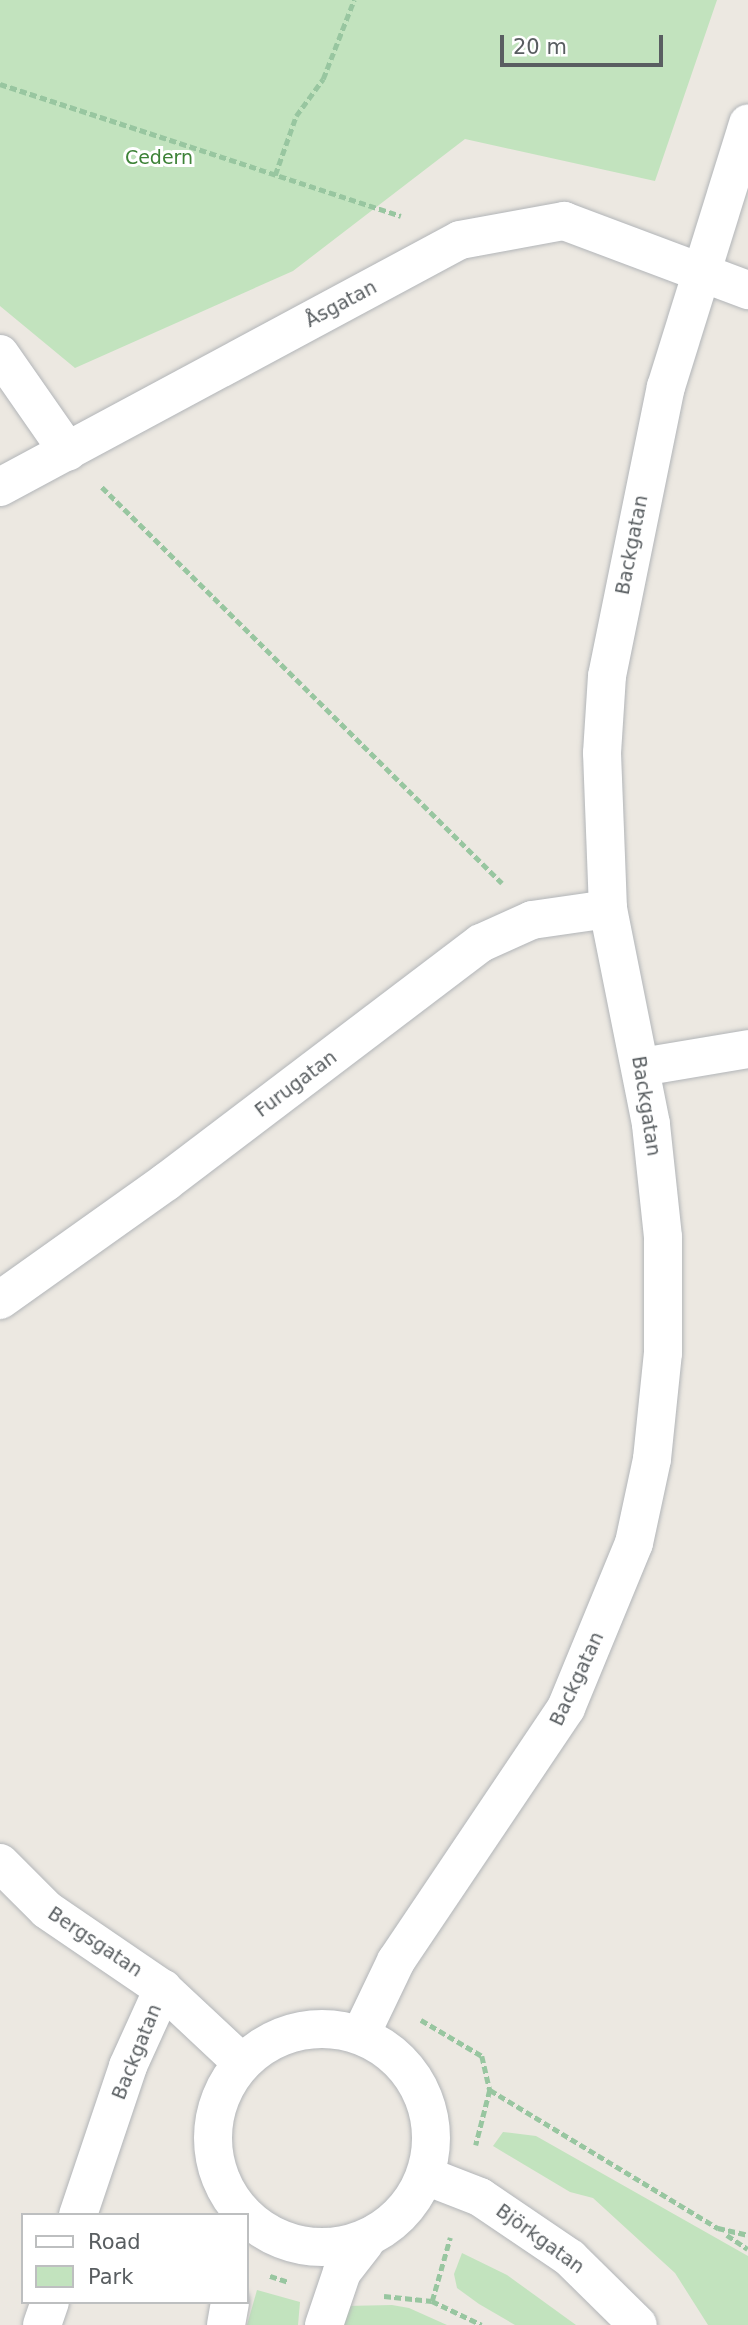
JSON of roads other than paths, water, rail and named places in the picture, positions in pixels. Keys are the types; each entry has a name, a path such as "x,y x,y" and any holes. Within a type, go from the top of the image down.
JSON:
{"street":[{"name":"Backgatan","path":"361,2034 396,1961 566,1708 634,1543 652,1459 663,1353 663,1237 641,1067 608,909 602,820 607,676 666,387 748,122"},
{"name":"Åsgatan","path":"0,487 80,464 460,240 564,221 748,290"},
{"path":"0,354 80,464"},
{"name":"Furugatan","path":"0,1300 166,1182 481,943 532,920 608,909"},
{"path":"641,1067 748,1049"},
{"name":"Bergsgatan","path":"0,1863 47,1910 163,1989"},
{"name":"Backgatan","path":"79,2213 128,2066 163,1989 241,2062"},
{"path":"239,2211 220,2175 211,2127 217,2099 241,2062 286,2033 324,2028 361,2034 388,2051 421,2093 432,2153 426,2176 409,2207 365,2243 342,2272 324,2325"},
{"name":"Björkgatan","path":"426,2176 480,2197 539,2236 614,2297 638,2325"},
{"path":"248,2219 265,2233 290,2244 323,2248 365,2243"},
{"path":"42,2325 49,2304"},
{"path":"226,2325 230,2304"}],"park label":[{"name":"Cedern","path":"159,158"}]}
